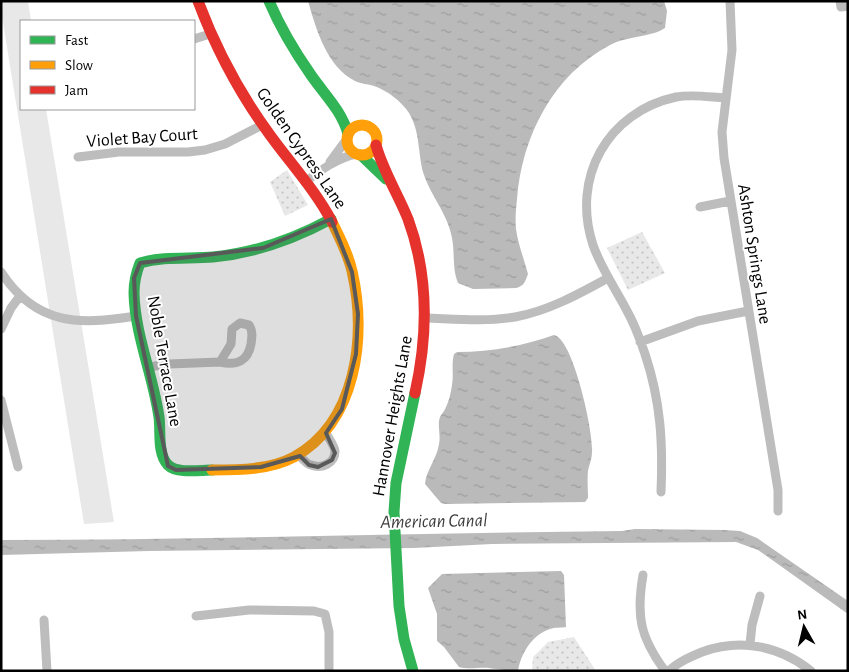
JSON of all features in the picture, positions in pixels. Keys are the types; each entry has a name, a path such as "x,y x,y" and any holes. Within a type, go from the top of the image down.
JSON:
{"street":[{"name":"Golden Cypress Lane","path":"168,466 176,470 261,467 278,464 299,455 326,434 342,409 350,385 358,333 358,314 352,272 346,252 331,219 323,205 262,125 210,34 198,1"},
{"name":"Hannover Heights Lane","path":"270,1 286,37 319,86 334,104 346,125 349,148 392,186"},
{"name":"Ashton Springs Lane","path":"730,1 732,50 722,132 730,201 778,490 778,511"},
{"path":"195,39 210,34"},
{"path":"661,492 663,450 660,414 645,354 627,311 608,278 594,246 588,226 587,202 590,172 600,150 619,127 634,114 656,103 677,97 698,95 725,98"},
{"name":"Hannover Heights Lane","path":"334,104 374,131 380,161 390,177 392,186 404,210 423,279 425,345 396,483 394,523 397,588 407,655 413,671"},
{"name":"Violet Bay Court","path":"78,157 119,152 188,152 205,150 225,144 262,125"},
{"path":"329,164 354,128 364,126"},
{"path":"306,182 329,164 343,158 370,153 376,145"},
{"path":"700,207 730,201"},
{"name":"Noble Terrace Lane","path":"168,466 164,459 158,412 136,316 134,278 136,269 140,263 158,259 212,257 248,252 288,240 331,219"},
{"path":"1,272 20,296 43,312 77,321 105,321 136,316"},
{"path":"425,318 490,319 515,317 558,303 608,278"},
{"path":"1,329 11,308 20,296"},
{"path":"640,342 698,321 748,311"},
{"path":"148,367 169,364 227,363 241,361 250,352 252,329 248,324 240,323 232,329 231,344 220,362"},
{"path":"1,400 18,467"},
{"path":"299,455 309,465 318,467 326,465 332,460 335,453 326,434"},
{"path":"643,575 639,598 645,639 652,653 667,671 689,657 713,648 750,644 773,649 794,658 811,671"},
{"path":"750,644 752,625 760,596"},
{"path":"196,616 249,610 314,610 325,614 329,632 329,671"},
{"path":"44,620 47,671"},
{"name":"Hannover Heights Lane","path":"402,671 407,655"}],"highlighted area":[{"path":"331,219 352,272 358,314 356,354 342,409 326,433 335,453 332,460 318,467 309,465 300,456 261,467 176,470 168,466 136,316 134,278 140,263 263,248"}],"shaded area":[{"path":"1,1 28,1 31,20 20,20 20,110 46,110 114,522 84,524"},
{"path":"287,170 308,205 285,216 270,182"},
{"path":"642,232 665,273 628,290 607,248"},
{"path":"574,637 596,671 532,671 533,657 548,642"}],"water":[{"path":"308,1 664,1 667,11 665,28 610,45 572,73 557,90 534,130 520,176 516,206 516,225 518,240 528,274 526,279 523,285 516,288 473,289 458,283 450,229 423,172 417,135 409,113 402,104 389,94 374,86 355,81 337,67 319,35"},
{"path":"554,335 561,340 575,368 590,426 592,457 588,471 588,498 585,502 441,503 425,484 427,474 438,449 439,420 448,402 453,381 454,354 457,352 506,348"},
{"name":"American Canal","path":"635,529 740,531 757,538 848,601 848,614 758,550 736,542 492,544 414,548 1,555 1,540 622,531"},
{"path":"561,571 564,575 566,627 550,629 533,640 525,651 518,671 459,667 437,641 437,614 428,588 442,574"}],"traffic: fast":[{"path":"269,1 294,48 342,118 348,134"},
{"path":"361,155 386,179"},
{"path":"212,470 177,470 168,465 162,455 159,417 135,309 134,285 140,263 158,259 213,257 244,252 289,239 331,219"},
{"path":"413,671 404,639 399,606 394,512 396,483 415,393"}],"traffic: slow":[{"path":"362,125 368,126 376,134 377,140 376,146 368,154 362,155 356,154 348,146 347,140 348,134 356,126 362,125"},
{"path":"212,470 265,467 294,457 315,442 332,422 344,400 352,375 357,349 358,323 352,271 341,240 332,222"}],"traffic: jam":[{"path":"198,1 221,54 249,104 270,135 311,188 332,222"},
{"path":"376,145 408,219 420,262 423,284 424,327 415,393"}]}
